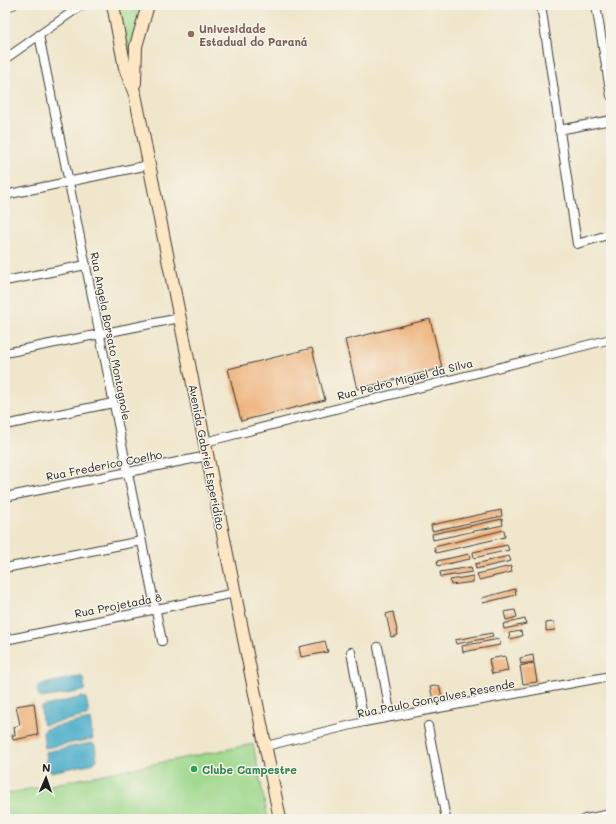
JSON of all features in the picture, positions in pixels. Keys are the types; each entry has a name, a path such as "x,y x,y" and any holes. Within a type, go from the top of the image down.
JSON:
{"main road":[{"name":"Avenida Gabriel Esperidião","path":"113,5 125,68 135,94"},
{"name":"Avenida Gabriel Esperidião","path":"148,5 136,46 134,62 135,94 280,819"}],"street":[{"path":"5,7 13,5"},
{"path":"5,59 82,5"},
{"path":"541,5 577,244 611,234"},
{"path":"596,5 607,47 611,96"},
{"name":"Rua Angela Borsato Montagnole","path":"39,35 162,640"},
{"path":"559,130 611,120"},
{"path":"5,195 149,165"},
{"path":"5,281 86,265"},
{"path":"5,353 180,318"},
{"name":"Rua Pedro Miguel da Silva","path":"205,442 611,339"},
{"path":"5,425 114,403"},
{"name":"Rua Frederico Coelho","path":"5,496 207,456"},
{"path":"5,568 142,541"},
{"name":"Rua Projetada 8","path":"5,640 235,593"},
{"path":"378,647 391,717"},
{"path":"351,652 364,722"},
{"name":"Rua Paulo Gonçalves Resende","path":"266,746 364,722 611,676"},
{"path":"428,726 446,819"},
{"path":"585,819 611,814"}],"green space":[{"path":"117,5 143,5 129,58"},
{"name":"Clube Campestre","path":"253,744 268,819 5,819 5,794"}],"water":[{"path":"81,676 83,678 85,689 83,691 41,698 38,694 37,689 39,685"},
{"path":"82,697 86,698 89,714 86,716 44,725 42,723 41,707"},
{"path":"90,719 93,739 45,748 43,733 45,729"},
{"path":"91,743 95,745 97,760 94,763 51,772 48,770 46,752"}],"building":[{"path":"430,319 442,368 357,389 345,340"},
{"path":"312,348 325,400 241,421 228,369"},
{"path":"501,510 502,516 432,531 431,525"},
{"path":"502,519 503,525 433,540 432,534"},
{"path":"504,530 505,537 436,553 434,547"},
{"path":"507,545 509,550 474,558 473,552"},
{"path":"469,554 470,559 438,566 437,561"},
{"path":"509,556 511,561 476,569 475,564"},
{"path":"511,566 512,572 479,580 477,574"},
{"path":"471,567 472,572 441,577 440,572"},
{"path":"473,576 473,582 451,585 450,580"},
{"path":"515,589 516,595 483,603 482,598"},
{"path":"515,610 517,617 506,620 504,612"},
{"path":"393,612 398,635 391,637 386,614"},
{"path":"525,619 526,624 504,629 503,624"},
{"path":"554,622 555,630 546,631 546,623"},
{"path":"521,631 522,636 510,639 509,633"},
{"path":"492,633 493,637 456,644 455,640"},
{"path":"499,639 500,645 463,652 462,646"},
{"path":"325,641 328,652 301,657 299,647"},
{"path":"533,655 534,662 521,664 520,658"},
{"path":"505,656 508,671 492,674 489,659"},
{"path":"534,663 537,682 523,684 520,666"},
{"path":"439,685 442,697 433,699 430,687"},
{"path":"34,703 38,735 13,740 12,735 15,735 14,727 20,725 16,706"}],"place":[{"name":"Univesidade Estadual do Paraná","path":"191,34"},
{"name":"Clube Campestre","path":"194,769"}]}
